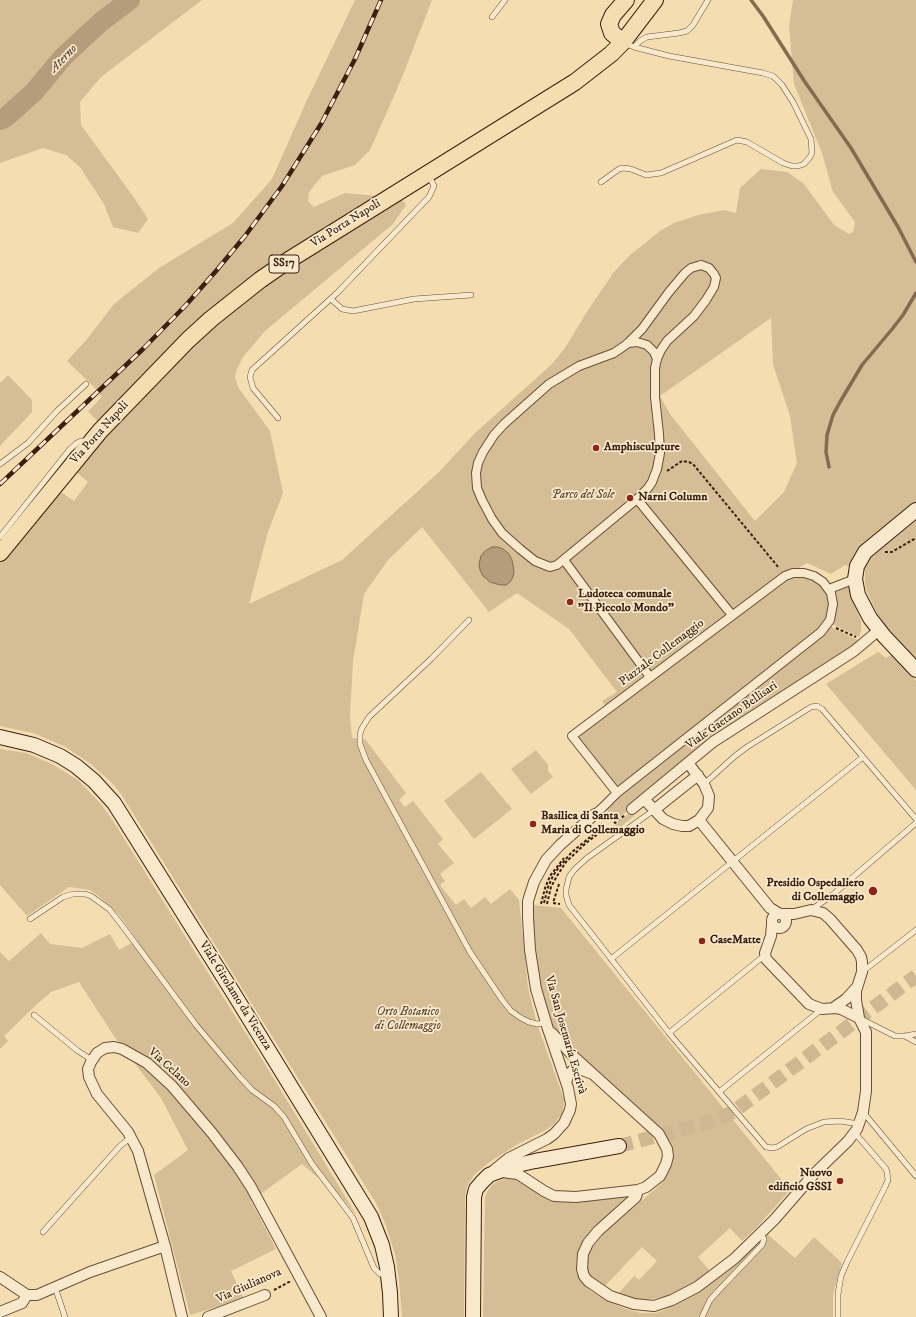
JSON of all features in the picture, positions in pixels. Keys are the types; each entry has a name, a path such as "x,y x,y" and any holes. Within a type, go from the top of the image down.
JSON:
{"main road":[{"path":"626,0 613,15 609,24 612,33 628,44"},
{"name":"Via Porta Napoli","path":"0,553 89,443 188,340 233,301 289,260 575,82 628,44 655,0"},
{"path":"916,510 865,552 857,566 855,579 861,602 879,630 916,670"},
{"name":"Viale Girolamo da Vicenza","path":"0,737 34,745 60,756 80,769 94,781 114,803 360,1198 382,1244 388,1274 391,1317"},
{"path":"473,1317 474,1195 478,1186 493,1174 535,1161 618,1146"}],"street":[{"path":"644,326 644,337 654,349 657,359 655,368 655,397 660,448 656,474 648,488 637,499 564,560 552,567 543,565 526,554 502,533 492,519 479,494 476,480 478,463 485,447 515,413 549,384 579,366 614,353 627,344 644,326 679,280 691,268 705,265 712,271 716,278 712,292 694,316 671,337 654,349"},
{"path":"627,344 638,342 654,349"},
{"path":"637,499 732,616"},
{"path":"564,560 650,677"},
{"path":"599,820 617,793 821,632 828,624 832,615 833,604 829,589 823,582 814,576 804,573 793,573"},
{"name":"Piazzale Collemaggio","path":"617,793 572,736 785,576 793,573"},
{"path":"829,589 855,579"},
{"name":"Viale Gaetano Bellisari","path":"632,809 721,737 854,651 879,630"},
{"path":"644,799 663,819 676,825 690,826 699,820 707,810 709,796 704,784 688,763"},
{"path":"654,810 698,775"},
{"name":"Via San Josemaría Escrivà","path":"493,1174 500,1164 549,1138 562,1126 570,1110 570,1098 566,1082 546,1024 536,989 530,950 528,918 529,897 537,875 550,856 599,820"},
{"path":"699,820 770,908 776,918 765,955 766,959 803,999 812,1006 822,1009 833,1008 844,1010 859,1018"},
{"path":"638,1190 636,1197 590,1241 584,1251 582,1260 583,1273 588,1281 619,1300 634,1304 654,1306 672,1300 697,1287 718,1272 761,1234 819,1168 857,1129 863,1112 866,1091 866,1035 859,1018 856,1000 862,972 862,962 856,950 827,916 819,911 810,910 776,918"},
{"path":"833,1008 850,995 858,986"},
{"path":"493,1174 510,1172 518,1174 544,1191 554,1196 564,1198 638,1190 650,1185 662,1172 666,1164 668,1156 665,1145 656,1131 563,1046 546,1024"},
{"name":"Via Celano","path":"92,1060 96,1053 105,1048 114,1047 122,1049 147,1063 172,1086 204,1122 238,1167 321,1317"},
{"path":"92,1060 89,1065 88,1073 93,1087 131,1138 144,1166 182,1317"},
{"path":"566,1082 569,1074 575,1070 585,1071 595,1076"},
{"path":"0,1277 27,1295 37,1295 90,1272 165,1246"},
{"path":"0,1312 22,1303 27,1295"},
{"name":"Via Giulianova","path":"208,1317 265,1295"}],"lane":[{"path":"492,17 504,0"},
{"path":"628,44 640,41 647,37 687,31 693,25 708,0"},
{"path":"601,182 619,169 623,168 631,169 646,175 661,174 737,140 747,142 783,163 792,166 804,164 812,153 812,143 807,130 788,93 775,78 766,73 669,56 628,44"},
{"path":"278,418 253,388 250,377 252,370 331,299 429,197 433,190 434,184 427,174"},
{"path":"331,299 342,309 353,312 431,297 471,295"},
{"path":"0,464 28,443 57,411 86,384"},
{"path":"0,536 74,445 81,441 89,443"},
{"path":"469,620 432,658 369,717 361,731 360,744 366,760 470,952 503,1001 511,1010 529,1022 546,1024"},
{"path":"704,784 741,751 811,707 817,706 822,709 916,819"},
{"path":"611,959 863,757"},
{"path":"654,810 582,862 574,870 568,882 566,895 569,905 670,1033 766,1147 772,1148 782,1144 806,1129 824,1122 840,1121 857,1129 886,1169 888,1180 841,1276 838,1294 838,1317"},
{"path":"810,910 830,897 916,823"},
{"path":"30,919 63,897 72,894 85,894 91,896 109,909 196,1025 234,1071 252,1090 274,1106 284,1117 312,1164 353,1218 374,1268 380,1274 388,1274"},
{"path":"862,972 916,930"},
{"path":"670,1033 765,955"},
{"path":"719,1092 822,1009"},
{"path":"34,1015 78,1051 92,1060"},
{"path":"859,1018 895,1036 916,1034"},
{"path":"905,1036 916,1042"},
{"path":"863,1112 915,1172"},
{"path":"43,1232 120,1146 131,1138"},
{"path":"702,1317 710,1300 762,1246 764,1239 761,1234"},
{"path":"56,1287 65,1317"}],"path":[{"path":"656,474 666,472 682,461 696,466 779,568 793,573"},
{"path":"884,551 887,553 892,552 916,538"},
{"path":"828,624 860,639"},
{"path":"607,813 615,823 632,809"},
{"path":"594,826 599,820"},
{"path":"541,904 545,888 558,867 599,820"},
{"path":"540,892 548,875 572,852 600,829"},
{"path":"544,903 548,887 564,853"},
{"name":"Via Giulianova","path":"265,1295 300,1277"}],"green space":[{"path":"0,0 202,0 101,77 80,102 81,125 148,219 138,233 113,227 104,204 80,167 66,155 43,148 0,163"},
{"path":"355,0 432,0 401,80 370,150 355,165 322,176 309,192 308,201 314,207 345,193 401,198 406,205 393,224 265,331 243,357 237,369 235,377 238,387 270,431 283,493 268,532 249,604 342,560 439,472 475,433 551,365 565,348 588,310 614,272 629,256 660,231 674,223 698,215 724,210 736,213 740,188 761,169 787,172 804,184 834,225 849,234 853,232 855,222 833,192 822,153 794,84 789,26 793,0 916,0 916,659 885,626 879,617 867,592 865,584 865,571 845,565 831,574 807,563 800,567 607,708 602,701 617,692 569,629 517,593 489,612 422,527 388,560 364,594 353,661 350,716 352,738 365,739 406,793 399,800 405,807 413,801 443,839 438,844 454,863 440,874 445,881 440,885 456,905 464,899 471,908 485,897 491,904 510,889 519,900 528,988 537,1024 564,1099 563,1112 554,1124 491,1161 475,1174 467,1186 465,1197 464,1317 402,1317 395,1254 385,1223 376,1203 121,794 113,784 91,764 64,746 33,733 0,726 0,563 58,490 74,501 88,482 75,471 99,423 88,411 102,397 94,387 67,361 88,338 114,304 159,268 233,223 272,179 307,100","holes":["771,318 773,364 790,416 797,463 784,492 755,521 670,414 660,396"]},
{"path":"8,375 32,400 32,412 0,446 0,383"},
{"path":"803,575 821,583 830,600 825,625 617,790 575,736 784,579"},
{"path":"849,587 853,602 861,621 861,631 859,637 830,623 833,593"},
{"path":"829,626 858,640 854,645 616,820 607,810 618,795"},
{"path":"878,652 886,658 891,655 916,681 916,790 826,684"},
{"path":"0,749 26,753 52,764 78,780 100,803 113,821 260,1056 357,1216 342,1198 302,1164 251,1201 276,1249 231,1271 244,1299 190,1315 154,1175 188,1150 161,1098 114,1036 79,982 51,992 4,1036 8,1041 0,1049 0,952 9,961 41,933 50,944 82,948 110,934 119,950 137,940 120,916 100,897 90,890 69,887 27,916 0,885"},
{"path":"536,750 548,765 548,771 553,777 531,794 511,769"},
{"path":"481,772 512,809 474,839 444,801"},
{"path":"631,812 634,816 618,829 615,825"},
{"path":"533,905 561,908 790,1190 758,1226 742,1241 730,1228 698,1257 710,1271 693,1283 667,1296 645,1300 618,1294 634,1276 639,1280 657,1261 642,1247 605,1286 591,1276 588,1271 588,1254 594,1245 606,1231 660,1185 672,1165 673,1151 671,1144 664,1133 575,1051 551,1024 541,989 535,945"},
{"path":"507,1178 515,1178 537,1192 630,1196 580,1250 577,1260 576,1271 583,1284 592,1292 611,1303 641,1313 656,1313 667,1309 708,1284 766,1233 795,1258 814,1237 842,1263 833,1294 833,1317 483,1317 485,1198 487,1192 493,1184"}],"shaded area":[{"path":"492,547 503,549 509,554 512,560 514,571 513,577 506,585 490,582 483,576 480,570 479,564 481,556 485,551"}],"waterway":[{"name":"Aterno","path":"0,120 6,117 34,92 63,57 102,21 130,0"},
{"path":"751,0 851,148 898,227 916,262"},
{"path":"829,467 826,452 827,435 833,415 862,365 903,315 916,293"}],"tunnel":[{"path":"619,1146 710,1122 733,1112 916,976"}],"railway":[{"path":"0,484 143,349 186,305 245,236 282,186 321,124 355,59 381,0"}],"place":[{"name":"Amphisculpture","path":"596,448"},
{"name":"Narni Column","path":"630,498"},
{"name":"Ludoteca comunale \"Il Piccolo Mondo\"","path":"570,602"},
{"name":"Basilica di Santa Maria di Collemaggio","path":"533,824"},
{"name":"Presidio Ospedaliero di Collemaggio","path":"873,891"},
{"name":"CaseMatte","path":"702,941"},
{"name":"Nuovo edificio GSSI","path":"840,1181"}],"park label":[{"name":"Parco del Sole","path":"583,496"},
{"name":"Orto Botanico di Collemaggio","path":"408,1020"}]}
